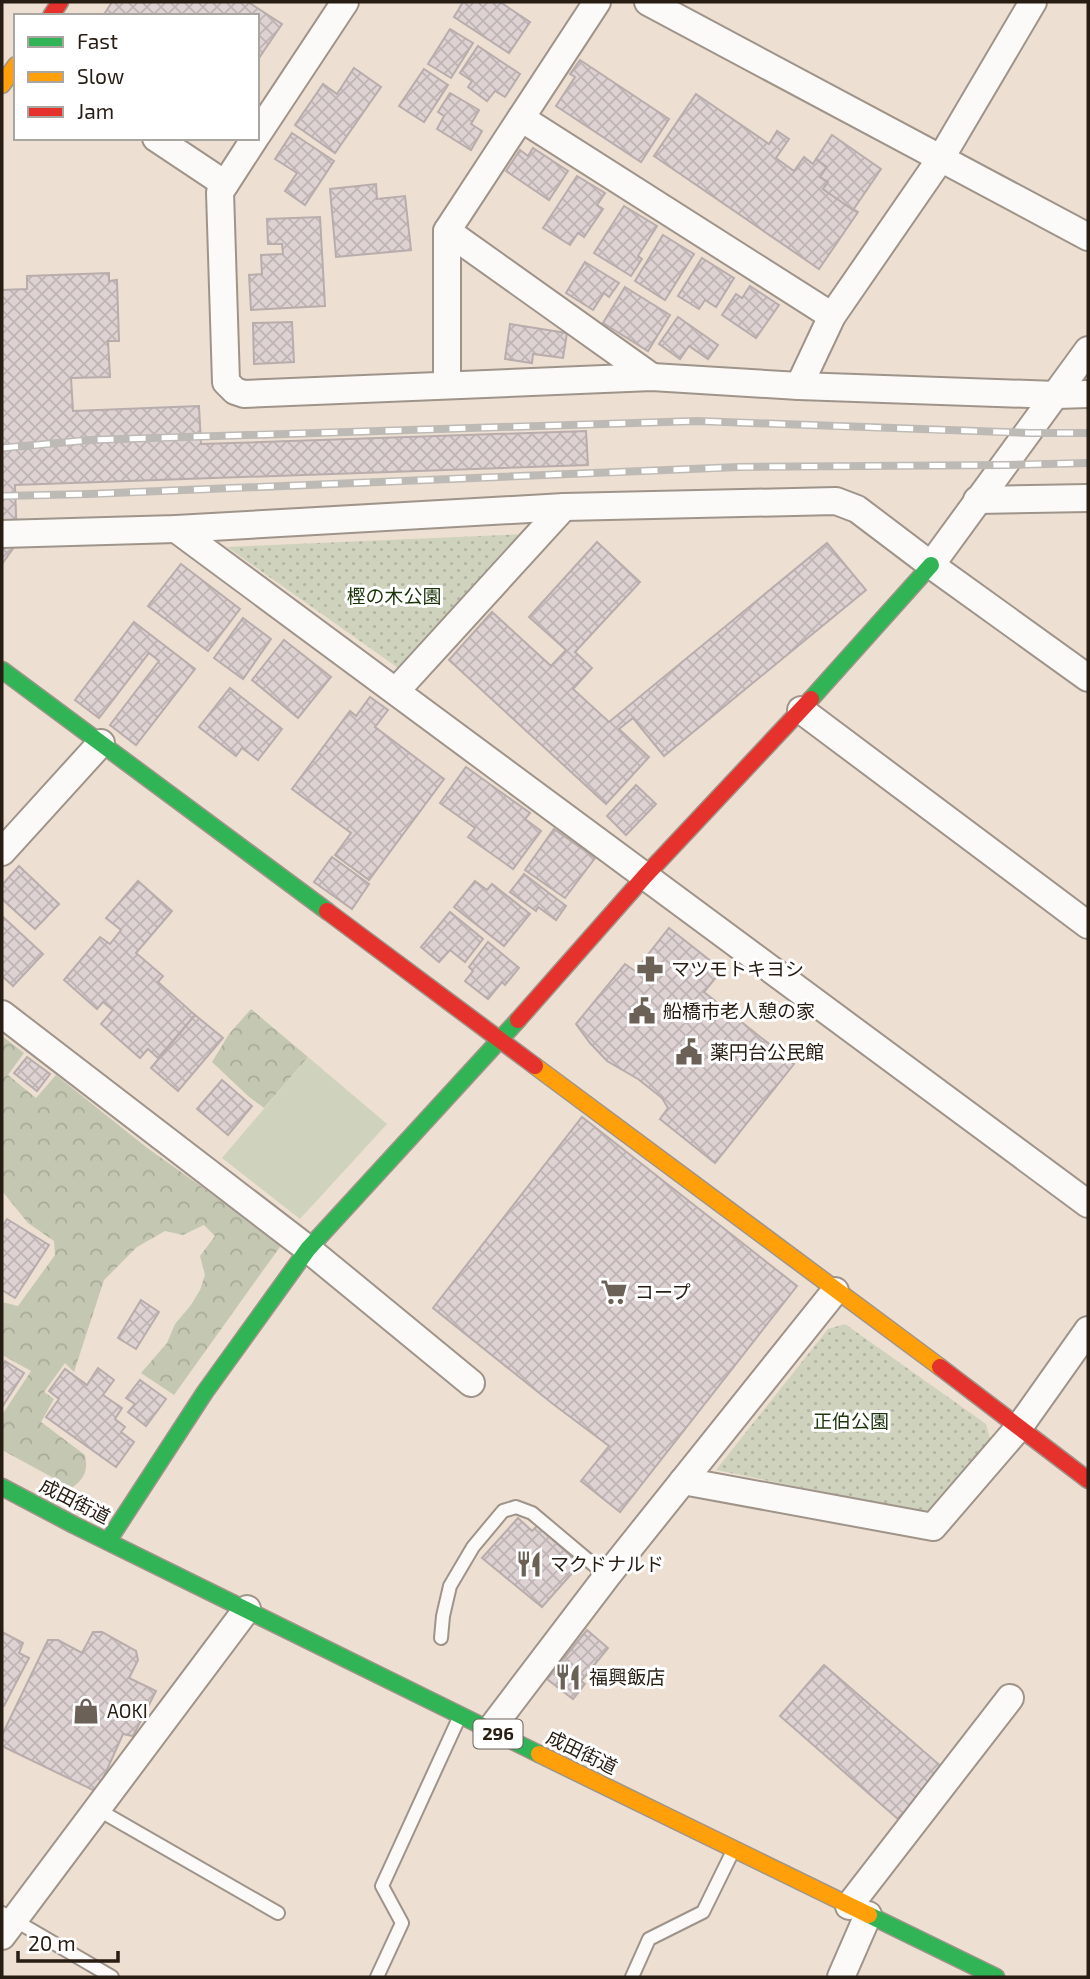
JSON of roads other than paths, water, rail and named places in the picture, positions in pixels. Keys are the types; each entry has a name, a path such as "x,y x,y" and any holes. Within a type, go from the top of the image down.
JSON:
{"main road":[{"path":"2,85 14,68"},
{"path":"108,1541 205,1392 308,1249 931,565"},
{"path":"2,670 835,1292 1020,1426 1088,1480"},
{"name":"成田街道","path":"2,1487 490,1730 996,1977"}],"street":[{"path":"259,132 345,2"},
{"path":"447,385 447,231 597,2"},
{"path":"648,2 1088,237"},
{"path":"799,386 832,316 941,158 1033,2"},
{"path":"521,118 832,316"},
{"path":"159,140 225,184"},
{"path":"254,140 220,192 226,382 235,391 244,394 652,377 799,386 1088,394"},
{"path":"447,231 652,377"},
{"path":"931,565 1088,351"},
{"path":"977,500 1088,498"},
{"path":"2,534 176,529 564,507 836,501 857,509 1088,678"},
{"path":"396,691 564,507"},
{"path":"176,529 1088,1204"},
{"path":"801,710 1088,925"},
{"path":"2,852 101,743"},
{"path":"2,1014 308,1249 471,1383"},
{"path":"490,1730 607,1576 835,1292"},
{"path":"683,1481 933,1527 1020,1426 1088,1330"},
{"path":"6,1923 247,1609"},
{"path":"841,1977 858,1911 1010,1698"}],"lane":[{"path":"441,1639 450,1586 473,1547 503,1511 516,1507 532,1513 607,1576"},
{"path":"377,1977 402,1923 382,1886 460,1715"},
{"path":"96,1809 278,1913"},
{"path":"632,1977 649,1939 703,1912 734,1850"},
{"path":"6,1923 112,1977"}],"railway":[{"path":"2,448 91,440 697,421 1088,433"},
{"path":"2,496 739,467 1088,463"}],"place":[{"name":"マツモトキヨシ","path":"650,969"},
{"name":"船橋市老人憩の家","path":"642,1011"},
{"name":"薬円台公民館","path":"689,1052"},
{"name":"コープ","path":"614,1292"},
{"name":"マクドナルド","path":"529,1564"},
{"name":"福興飯店","path":"568,1677"},
{"name":"AOKI","path":"86,1711"}],"park label":[{"name":"樫の木公園","path":"394,596"},
{"name":"正伯公園","path":"851,1421"}]}
